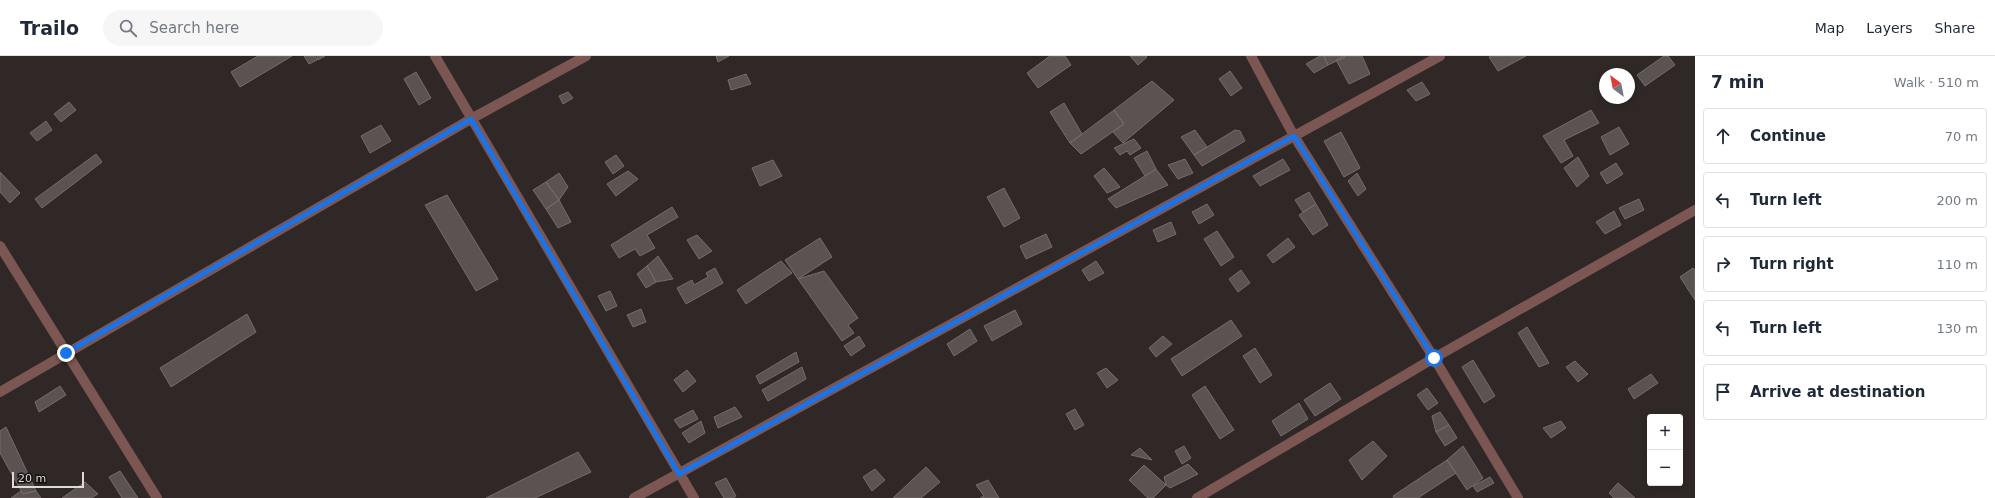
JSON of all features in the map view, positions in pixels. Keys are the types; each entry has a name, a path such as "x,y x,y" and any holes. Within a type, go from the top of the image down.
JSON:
{"street":[{"path":"435,56 694,498"},
{"path":"0,392 471,119 586,56"},
{"path":"1251,56 1294,136 1434,358 1518,498"},
{"path":"634,498 1440,56"},
{"path":"1197,498 1434,358 1695,210"},
{"path":"0,246 156,498"}],"building":[{"path":"258,56 292,56 240,87 231,72"},
{"path":"304,56 315,56 317,60 309,64"},
{"path":"317,56 325,56 318,60"},
{"path":"716,56 729,56 718,62"},
{"path":"1050,56 1065,56 1071,65 1038,88 1027,73"},
{"path":"1130,56 1146,56 1147,57 1138,65"},
{"path":"1320,56 1324,56 1328,65 1314,73 1306,64"},
{"path":"1324,56 1344,56 1345,57 1328,65"},
{"path":"1344,56 1362,56 1370,74 1349,84 1336,60"},
{"path":"1526,56 1498,71 1489,57"},
{"path":"1664,56 1668,56 1675,65 1645,86 1637,75"},
{"path":"1230,71 1242,88 1231,96 1219,79"},
{"path":"416,72 431,98 419,105 404,79"},
{"path":"746,74 751,84 731,90 728,80"},
{"path":"1152,81 1174,100 1123,143 1113,132 1124,124 1114,110"},
{"path":"1422,82 1430,94 1416,101 1407,90"},
{"path":"568,92 573,98 563,104 559,96"},
{"path":"69,102 76,110 61,122 54,114"},
{"path":"1064,103 1082,134 1070,143 1050,112"},
{"path":"1114,110 1124,124 1081,154 1070,143"},
{"path":"1591,110 1599,123 1564,140 1573,156 1561,163 1543,136"},
{"path":"46,121 52,130 37,141 30,133"},
{"path":"381,125 391,141 370,153 361,136"},
{"path":"1619,127 1629,144 1610,155 1601,137"},
{"path":"1195,130 1207,147 1194,155 1181,137"},
{"path":"1235,130 1240,131 1245,141 1202,166 1194,155"},
{"path":"1341,132 1360,168 1344,177 1324,141"},
{"path":"1134,139 1141,148 1130,155 1127,151 1120,155 1114,148"},
{"path":"1147,151 1156,169 1145,176 1134,158"},
{"path":"96,154 102,162 42,208 35,199"},
{"path":"616,155 624,166 613,174 605,162"},
{"path":"1578,157 1589,176 1577,187 1564,168"},
{"path":"1185,159 1193,173 1178,179 1168,165"},
{"path":"1283,159 1290,170 1260,186 1253,176"},
{"path":"773,160 782,176 760,186 752,168"},
{"path":"1616,163 1623,174 1607,184 1600,173"},
{"path":"1104,168 1120,187 1107,193 1094,176"},
{"path":"1156,169 1168,185 1116,208 1108,199"},
{"path":"628,171 638,179 616,196 607,184"},
{"path":"0,172 20,193 10,203 0,192"},
{"path":"559,173 568,187 559,200 546,182"},
{"path":"1357,173 1366,189 1358,196 1348,181"},
{"path":"546,182 559,200 546,209 533,190"},
{"path":"1004,188 1020,218 1004,227 987,197"},
{"path":"1309,192 1316,204 1303,212 1295,200"},
{"path":"447,195 498,279 476,291 425,205"},
{"path":"1639,199 1644,210 1625,219 1619,208"},
{"path":"559,200 571,222 558,228 546,209"},
{"path":"1207,204 1214,215 1199,224 1192,212"},
{"path":"1316,204 1328,225 1313,235 1299,215"},
{"path":"672,207 678,217 647,235 655,248 640,256 635,249 619,258 611,245"},
{"path":"1614,211 1621,225 1605,234 1596,222"},
{"path":"1171,222 1176,234 1158,242 1153,230"},
{"path":"1217,231 1234,257 1221,266 1204,239"},
{"path":"1046,234 1052,247 1026,259 1020,246"},
{"path":"697,235 712,251 699,259 687,240"},
{"path":"820,238 832,257 798,279 785,260"},
{"path":"1288,238 1295,247 1273,263 1267,255"},
{"path":"658,256 673,279 656,282 647,266"},
{"path":"781,261 792,273 746,304 737,290"},
{"path":"1096,261 1104,273 1089,281 1082,270"},
{"path":"647,266 656,282 646,288 637,274"},
{"path":"715,268 723,283 686,304 677,288 692,280 694,285 708,277 706,273"},
{"path":"1693,268 1695,270 1695,300 1680,277"},
{"path":"1241,270 1250,283 1238,292 1229,279"},
{"path":"824,271 858,318 848,325 854,333 842,341 798,279"},
{"path":"610,291 617,306 606,311 598,296"},
{"path":"641,309 646,322 633,327 627,315"},
{"path":"1015,310 1022,324 992,341 984,326"},
{"path":"247,314 256,332 171,387 160,368"},
{"path":"1231,320 1242,336 1182,376 1171,359"},
{"path":"1527,327 1549,363 1539,367 1518,333"},
{"path":"970,329 977,341 954,356 947,344"},
{"path":"859,336 865,346 851,356 844,346"},
{"path":"1163,336 1172,344 1156,357 1149,348"},
{"path":"1255,348 1272,375 1260,383 1243,356"},
{"path":"796,352 799,362 760,384 756,376"},
{"path":"1473,360 1495,396 1484,403 1462,367"},
{"path":"1575,361 1588,374 1578,382 1566,367"},
{"path":"802,367 806,379 768,401 762,390"},
{"path":"1106,368 1118,380 1107,388 1097,373"},
{"path":"687,370 696,381 683,392 674,380"},
{"path":"1651,374 1658,383 1634,399 1628,389"},
{"path":"1330,383 1341,399 1315,416 1304,400"},
{"path":"60,386 66,395 39,412 35,402"},
{"path":"1205,386 1234,430 1220,439 1192,395"},
{"path":"1427,388 1438,403 1428,410 1417,395"},
{"path":"1299,403 1308,419 1281,436 1272,421"},
{"path":"735,407 742,417 718,428 714,417"},
{"path":"1075,409 1084,425 1075,430 1066,414"},
{"path":"693,410 698,419 680,428 674,420"},
{"path":"1440,412 1449,425 1436,432 1432,416"},
{"path":"701,421 705,433 689,443 682,433"},
{"path":"1561,421 1566,428 1551,438 1543,428"},
{"path":"1449,425 1457,438 1445,446 1436,432"},
{"path":"6,427 36,491 23,494 0,453 0,431"},
{"path":"1373,441 1387,456 1362,480 1349,460"},
{"path":"1184,446 1191,458 1182,464 1175,451"},
{"path":"1463,446 1483,478 1467,490 1447,460"},
{"path":"1140,448 1152,460 1131,455"},
{"path":"578,452 591,472 535,498 486,498"},
{"path":"1447,460 1456,473 1418,498 1394,498 1393,496"},
{"path":"1188,464 1198,474 1170,488 1166,485 1164,477"},
{"path":"1144,465 1166,485 1153,498 1148,498 1129,480"},
{"path":"926,467 940,482 921,498 893,498"},
{"path":"875,469 885,480 872,491 863,477"},
{"path":"120,471 138,498 122,498 109,477"},
{"path":"1490,477 1494,483 1477,492 1473,486"},
{"path":"726,478 736,496 733,498 724,498 715,483"},
{"path":"988,480 999,498 980,498 984,496 976,485"},
{"path":"85,482 98,494 91,498 62,498"},
{"path":"1618,483 1635,498 1614,498 1609,493"},
{"path":"21,491 23,494 36,491 41,498 11,498"}],"route":[{"path":"66,353 471,119 679,474 1294,136 1434,358"}]}
